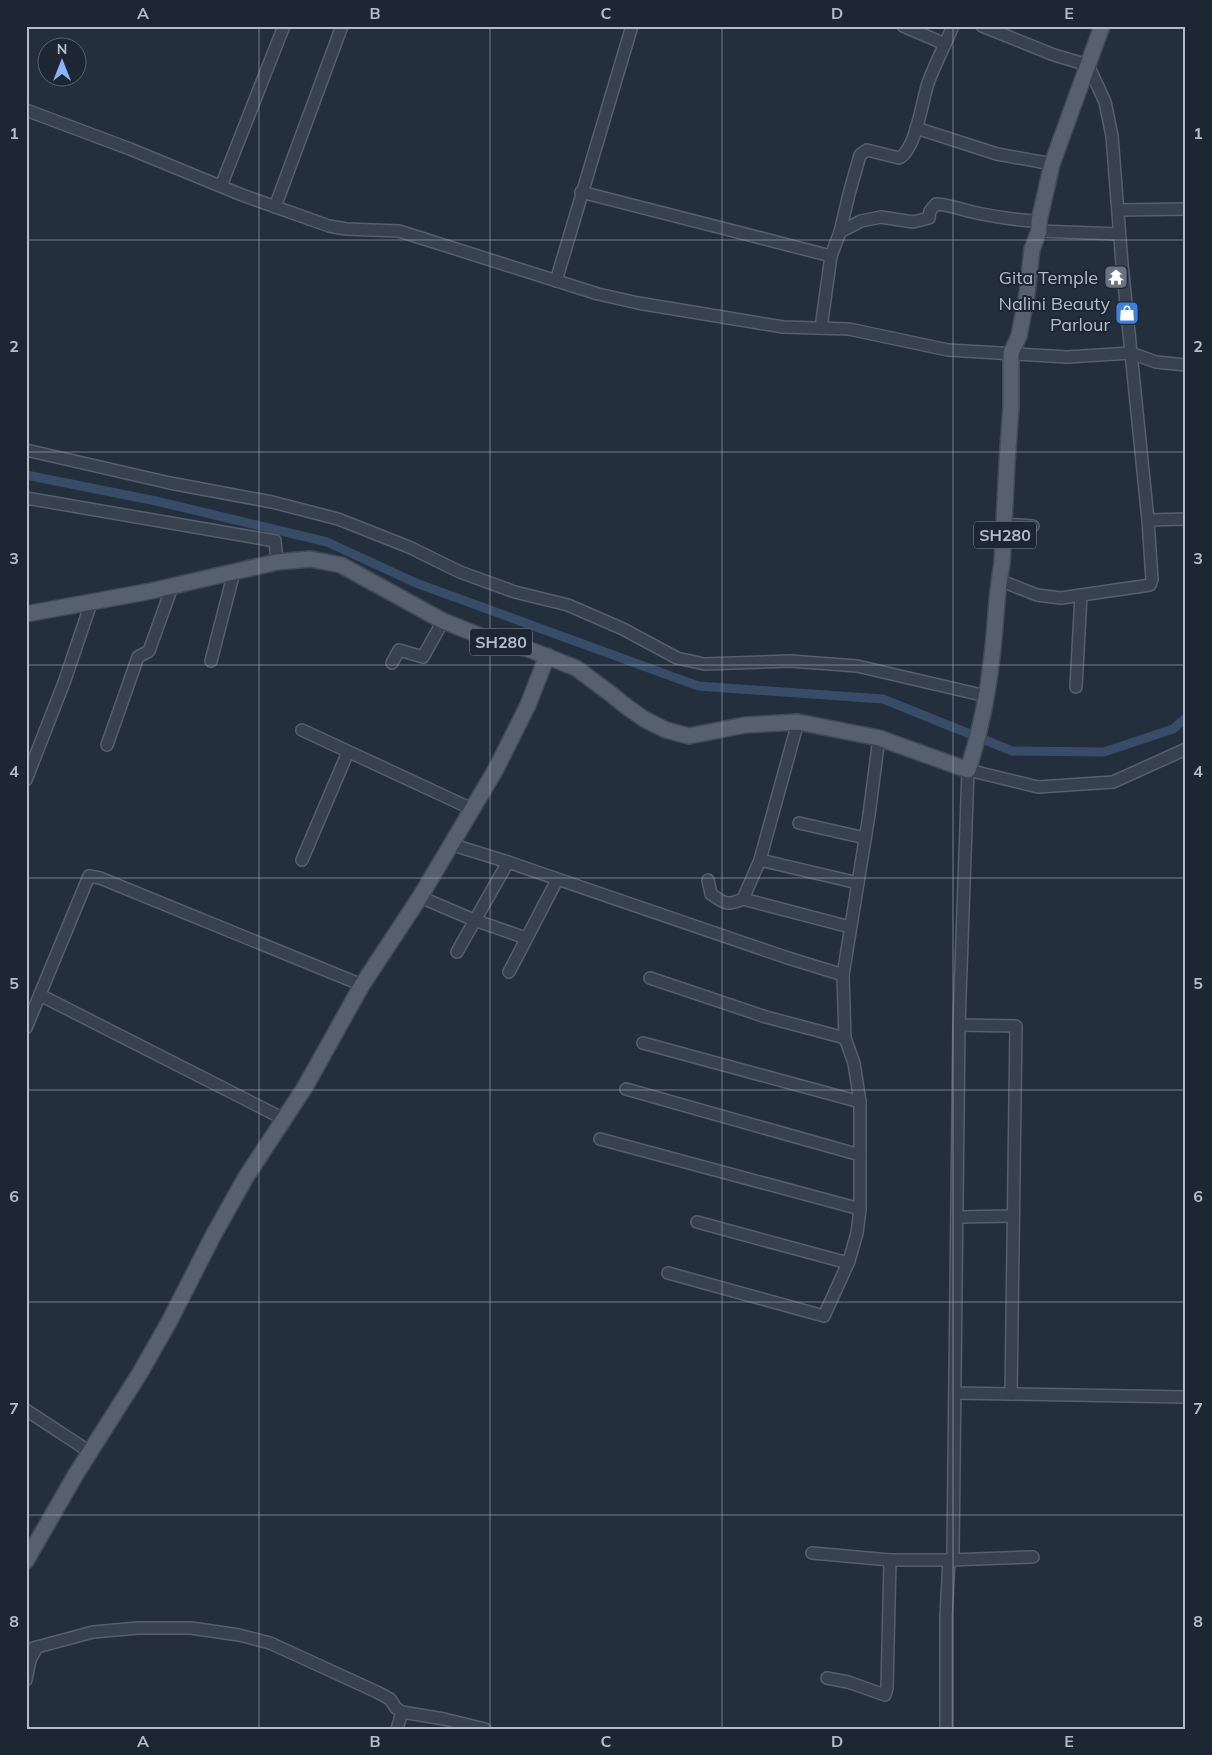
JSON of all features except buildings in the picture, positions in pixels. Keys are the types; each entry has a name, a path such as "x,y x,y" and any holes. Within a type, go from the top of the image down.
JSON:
{"main road":[{"name":"SH280","path":"26,614 91,603 277,562 310,558 341,565 443,621 486,638 547,656 576,668 644,719 666,730 689,736 745,725 798,722 879,738 970,763 982,716 992,659 1002,564 1011,407 1011,353 1019,336 1027,294 1032,249 1039,226 1052,164 1102,26"},
{"path":"26,1560 54,1510 140,1373 246,1177 305,1087 362,985 420,897 512,740 547,656"}],"street":[{"path":"221,186 284,26"},
{"path":"275,207 342,26"},
{"path":"556,281 632,26"},
{"path":"903,26 945,44"},
{"path":"820,328 831,256 840,232 862,152 871,150 899,158 902,157 909,147 928,84 953,26"},
{"path":"982,26 1003,30 1054,55 1088,65 1105,102 1115,161 1119,234 1148,520 1152,580 1150,585 1061,598 1037,595 999,580"},
{"path":"26,110 275,207 329,226 346,229 399,232 598,294 783,328 849,329 948,350 1067,357 1131,353 1156,362 1186,365"},
{"path":"916,128 997,154 1052,164"},
{"path":"581,192 831,256"},
{"path":"840,232 861,221 880,217 913,222 929,218 930,211 936,204 949,205 1039,226 1119,234"},
{"path":"1118,210 1186,209"},
{"path":"26,450 170,483 272,502 338,519 469,575 515,592 568,605 624,629 677,658 704,664 790,661 856,666 986,696"},
{"path":"26,498 275,541 277,562"},
{"path":"1148,520 1186,519"},
{"path":"1005,524 1033,526"},
{"path":"211,661 234,572"},
{"path":"107,745 128,692 138,657 149,651 172,586"},
{"path":"1076,687 1080,595"},
{"path":"26,780 65,680 91,603"},
{"path":"392,663 399,650 423,657 443,621"},
{"path":"743,899 760,860 798,722"},
{"path":"302,730 472,809"},
{"path":"668,1273 824,1316 848,1263 857,1233 860,1208 860,1102 854,1063 846,1038 844,975 879,738"},
{"path":"946,1729 946,1616 951,1556 955,1393 960,1026 970,763 1038,787 1113,782 1186,748"},
{"path":"302,860 348,752"},
{"path":"799,823 865,838"},
{"path":"450,844 785,957 844,975"},
{"path":"760,860 858,883"},
{"path":"457,952 508,862"},
{"path":"26,1028 89,876 100,878 362,985"},
{"path":"509,972 557,880"},
{"path":"708,880 712,894 722,902 731,904 743,899 850,927"},
{"path":"420,897 474,920 526,938"},
{"path":"650,978 766,1017 846,1038"},
{"path":"40,995 284,1119"},
{"path":"960,1026 1016,1026 1011,1394"},
{"path":"643,1043 860,1102"},
{"path":"626,1089 860,1155"},
{"path":"600,1139 860,1208"},
{"path":"957,1216 1013,1216"},
{"path":"697,1222 848,1263"},
{"path":"955,1393 1186,1397"},
{"path":"26,1410 90,1452"},
{"path":"812,1553 890,1560 951,1556 1033,1556"},
{"path":"827,1678 848,1682 884,1694 887,1688 890,1560"},
{"path":"26,1680 30,1653 93,1632 138,1628 191,1628 239,1635 270,1643 377,1692 390,1699 396,1708 402,1712 444,1719 485,1729"},
{"path":"397,1729 402,1712"}],"green space":[{"path":"1185,1194 1186,1388 1182,1388"}],"waterway":[{"path":"26,475 156,501 327,542 416,583 698,686 883,699 1012,751 1104,752 1173,729 1186,718"}],"place":[{"name":"Gita Temple","path":"1116,277"},
{"name":"Nalini Beauty Parlour","path":"1127,313"}]}
